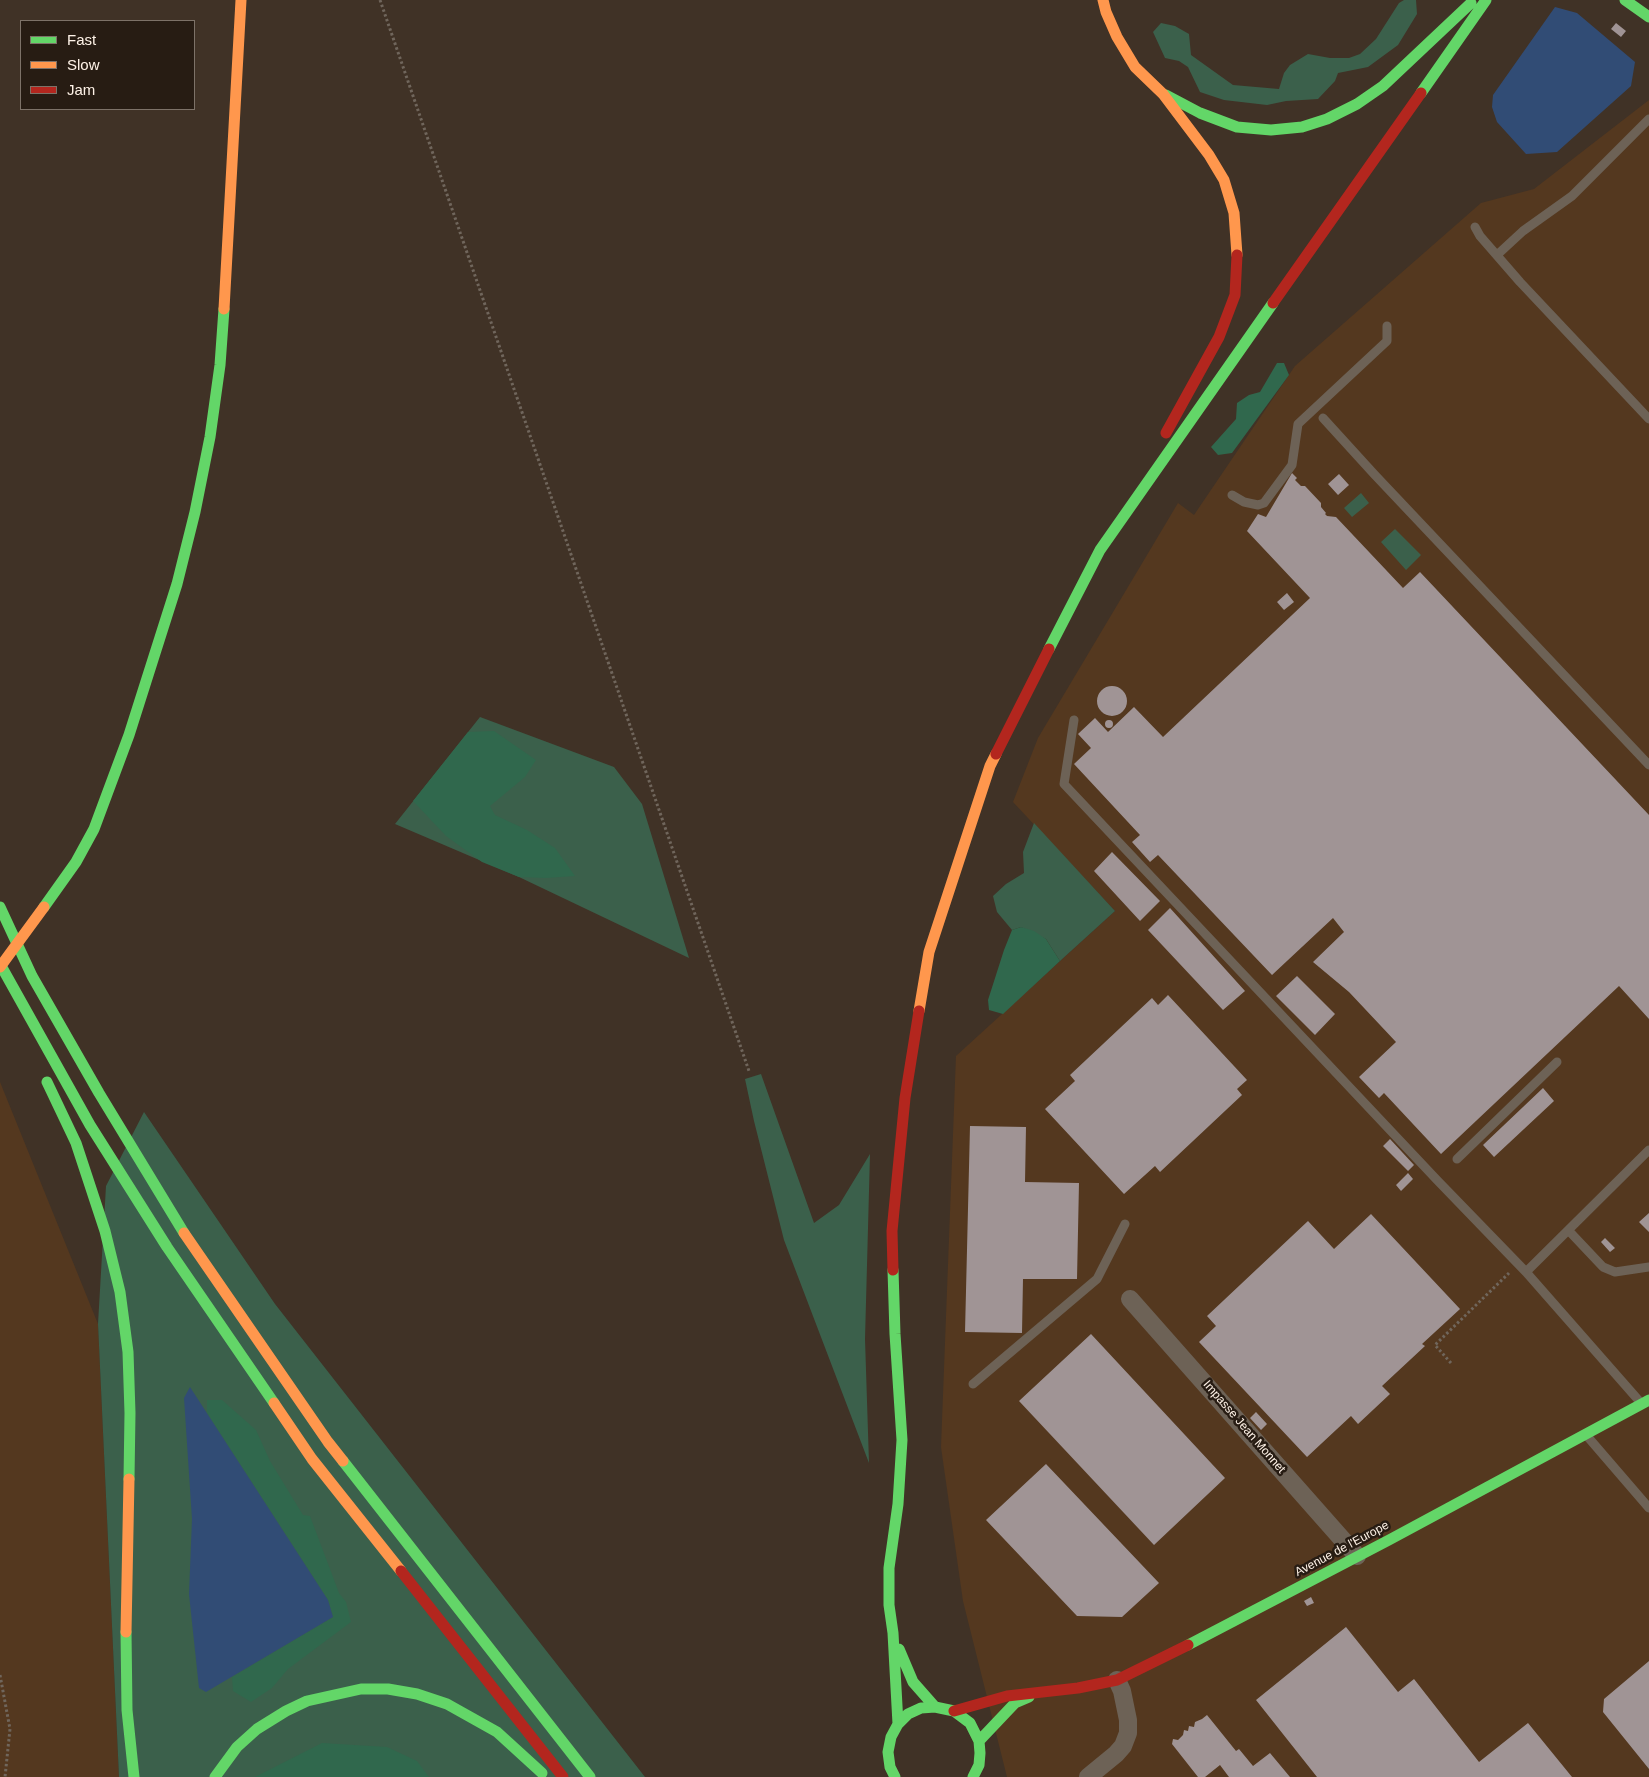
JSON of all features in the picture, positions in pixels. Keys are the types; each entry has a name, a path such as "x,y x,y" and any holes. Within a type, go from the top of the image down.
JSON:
{"main road":[{"path":"241,0 226,287 220,364 210,437 195,512 177,584 129,735 94,829 76,862 0,966 90,1124 162,1239 306,1451 563,1777"},
{"path":"898,1724 889,1605 889,1568 898,1504 902,1440 894,1334 892,1231 904,1098 929,952 990,766 1100,550 1219,337 1235,295 1238,258 1234,213 1224,180 1209,155 1163,94 1135,67 1117,36 1106,12 1103,0"},
{"path":"1163,94 1200,113 1237,127 1271,130 1302,127 1335,116 1383,86 1474,0"},
{"path":"1100,550 1486,0"},
{"path":"1625,0 1649,17"},
{"path":"0,907 32,976 99,1093 182,1230 328,1442 590,1777"},
{"path":"0,984 13,1010"},
{"path":"43,1072 76,1143 105,1231 120,1292 128,1352 130,1413 126,1649 127,1710 134,1777"},
{"name":"Avenue de l'Europe","path":"1038,1693 1117,1680 1180,1650 1645,1402"},
{"path":"892,1633 913,1682 935,1707"},
{"path":"215,1777 244,1741 257,1729 286,1711 333,1694 361,1689 388,1689 417,1694 447,1704 497,1732 546,1777"},
{"path":"954,1711 1007,1696 1038,1693"},
{"path":"979,1741 1015,1703 1038,1693"},
{"path":"895,1777 890,1767 888,1752 891,1737 898,1724 908,1714 921,1708 935,1707 954,1711 970,1723 979,1741 980,1753 973,1777"},
{"path":"558,1735 594,1777"}],"street":[{"name":"Impasse Jean Monnet","path":"1130,1299 1357,1556"},
{"path":"1093,1773 1123,1746 1128,1733 1128,1720 1122,1691 1117,1680"}],"lane":[{"path":"1497,255 1523,231 1572,196 1649,119"},
{"path":"1475,226 1480,236 1497,255 1649,419"},
{"path":"1232,495 1244,502 1264,503 1292,465 1298,424 1387,341 1386,326"},
{"path":"1323,418 1649,765"},
{"path":"1074,720 1064,784 1526,1272 1645,1402"},
{"path":"1457,1160 1558,1062"},
{"path":"1526,1272 1649,1150"},
{"path":"973,1384 1097,1279 1125,1224"},
{"path":"1568,1231 1603,1267 1615,1272 1649,1267"},
{"path":"1585,1434 1649,1508"}],"path":[{"path":"380,0 750,1071"},
{"path":"1451,1363 1436,1345 1518,1264"},
{"path":"0,1675 10,1729 5,1777"}],"shaded area":[{"path":"1649,100 1649,1777 1007,1777 963,1601 941,1447 956,1056 1115,911 1013,802 1038,738 1178,503 1194,515 1295,366 1481,203 1534,189"},
{"path":"0,1082 98,1324 119,1777 0,1777"}],"green space":[{"path":"1404,0 1416,0 1417,14 1398,45 1368,67 1338,73 1335,81 1318,99 1286,101 1267,105 1224,100 1200,92 1188,67 1179,61 1165,58 1153,32 1161,23 1175,26 1189,34 1191,55 1233,85 1279,89 1284,73 1290,65 1308,54 1330,58 1349,58 1360,54 1376,39 1399,3"},
{"path":"1277,363 1284,363 1289,375 1232,453 1218,455 1211,447 1236,419 1237,403 1249,395 1260,392"},
{"path":"1361,493 1369,503 1352,517 1344,508"},
{"path":"1395,529 1421,555 1406,570 1381,542"},
{"path":"480,717 614,767 642,804 689,958 519,877 395,824"},
{"path":"494,731 536,760 525,777 490,806 495,815 527,830 555,848 575,876 519,877 482,862 446,836 413,801 468,732"},
{"path":"1034,823 1115,911 1060,961 1046,939 1021,927 1012,930 997,912 993,896 1006,884 1024,873 1023,852"},
{"path":"1021,927 1034,931 1046,939 1060,961 1003,1014 989,1010 988,1000 1004,950 1012,930"},
{"path":"761,1074 814,1223 839,1205 870,1154 865,1339 869,1463 784,1240 745,1079"},
{"path":"144,1112 275,1304 645,1777 119,1777 98,1324 106,1186"},
{"path":"207,1400 222,1400 256,1430 270,1461 303,1515 310,1516 339,1593 346,1602 351,1622 288,1669 272,1688 251,1702 233,1691 232,1677 333,1617 328,1600 207,1413"},
{"path":"322,1743 387,1747 417,1761 429,1777 255,1777"}],"water":[{"path":"1555,7 1577,13 1635,62 1631,86 1557,152 1526,154 1497,122 1492,107 1493,95"},
{"path":"190,1387 328,1600 333,1617 206,1692 199,1688 189,1594 192,1519 184,1398"}],"building":[{"path":"1616,23 1626,31 1621,37 1611,29"},
{"path":"1292,473 1297,478 1295,480 1301,486 1305,486 1321,503 1325,514 1336,517 1403,588 1420,572 1649,815 1649,1019 1619,986 1441,1154 1384,1093 1379,1098 1359,1077 1396,1042 1349,992 1313,962 1344,932 1333,918 1272,975 1158,855 1150,862 1132,842 1140,835 1074,764 1091,748 1078,734 1095,718 1108,732 1134,707 1163,737 1310,598 1247,531 1258,514 1266,517"},
{"path":"1339,474 1349,485 1338,495 1328,484"},
{"path":"1287,593 1294,602 1284,610 1277,602"},
{"path":"1112,686 1118,687 1126,695 1126,707 1118,715 1112,716 1106,715 1098,707 1097,701 1098,695 1106,687"},
{"path":"1109,720 1113,724 1109,728 1105,724"},
{"path":"1112,852 1160,901 1140,921 1094,871"},
{"path":"1170,908 1245,991 1223,1010 1148,930"},
{"path":"1297,976 1335,1014 1315,1035 1276,996"},
{"path":"1168,995 1247,1080 1237,1089 1242,1095 1160,1172 1155,1166 1124,1194 1045,1109 1075,1081 1070,1075 1152,998 1158,1005"},
{"path":"1543,1088 1554,1101 1494,1157 1483,1145"},
{"path":"970,1126 1026,1127 1025,1182 1079,1183 1077,1279 1023,1279 1022,1333 965,1332"},
{"path":"1390,1139 1414,1165 1408,1171 1383,1146"},
{"path":"1408,1173 1413,1179 1401,1191 1396,1185"},
{"path":"1649,1213 1649,1232 1639,1222"},
{"path":"1371,1214 1460,1309 1422,1344 1425,1346 1382,1386 1390,1394 1358,1424 1351,1416 1307,1457 1199,1342 1216,1326 1207,1316 1308,1221 1334,1249"},
{"path":"1605,1238 1615,1248 1610,1252 1601,1242"},
{"path":"1091,1334 1225,1478 1154,1545 1019,1401"},
{"path":"1256,1412 1267,1424 1261,1430 1250,1418"},
{"path":"1046,1464 1159,1583 1122,1617 1077,1616 986,1520"},
{"path":"1311,1597 1314,1603 1307,1606 1304,1601"},
{"path":"1346,1627 1398,1692 1414,1679 1479,1762 1528,1723 1572,1777 1317,1777 1256,1700"},
{"path":"1649,1661 1649,1769 1603,1712 1604,1699"},
{"path":"1207,1715 1236,1751 1239,1749 1253,1766 1270,1753 1290,1777 1229,1777 1220,1765 1205,1777 1198,1777 1172,1744 1173,1739 1178,1740 1183,1735 1184,1730 1188,1731 1189,1726 1194,1727 1195,1722"}],"traffic: fast":[{"path":"1421,93 1486,0"},
{"path":"1625,0 1649,17"},
{"path":"1166,95 1200,113 1237,127 1271,130 1302,127 1327,119 1357,104 1383,86 1471,3"},
{"path":"1049,649 1100,550 1273,303"},
{"path":"44,907 76,862 94,829 129,735 177,584 195,512 210,437 220,365 224,309"},
{"path":"0,907 32,976 99,1093 184,1233"},
{"path":"0,964 90,1125 167,1247 274,1403"},
{"path":"47,1082 76,1143 105,1231 120,1292 128,1352 130,1413 129,1479"},
{"path":"893,1270 902,1440 898,1504 889,1568 889,1605 893,1633 898,1724"},
{"path":"1188,1645 1389,1540 1649,1400"},
{"path":"343,1461 590,1777"},
{"path":"126,1632 127,1710 134,1777"},
{"path":"899,1649 913,1682 935,1707"},
{"path":"215,1777 237,1747 257,1729 286,1711 307,1701 361,1689 388,1689 417,1694 447,1704 497,1732 542,1773"},
{"path":"979,1741 1015,1703 1029,1697"},
{"path":"895,1777 890,1767 888,1752 891,1737 898,1724 908,1714 921,1708 935,1707 954,1711 970,1723 979,1741 980,1753 979,1765 973,1777"}],"traffic: slow":[{"path":"224,309 241,0"},
{"path":"1103,0 1117,37 1135,67 1163,94 1209,155 1224,180 1234,213 1237,255"},
{"path":"919,1011 929,952 990,766 996,754"},
{"path":"0,967 44,907"},
{"path":"184,1233 343,1461"},
{"path":"274,1403 312,1459 401,1571"},
{"path":"126,1632 129,1479"}],"traffic: jam":[{"path":"1273,303 1421,93"},
{"path":"1166,433 1219,337 1235,295 1237,255"},
{"path":"996,754 1049,649"},
{"path":"893,1270 892,1231 905,1098 919,1011"},
{"path":"401,1571 563,1777"},
{"path":"954,1711 1007,1696 1078,1688 1117,1680 1188,1645"}]}
